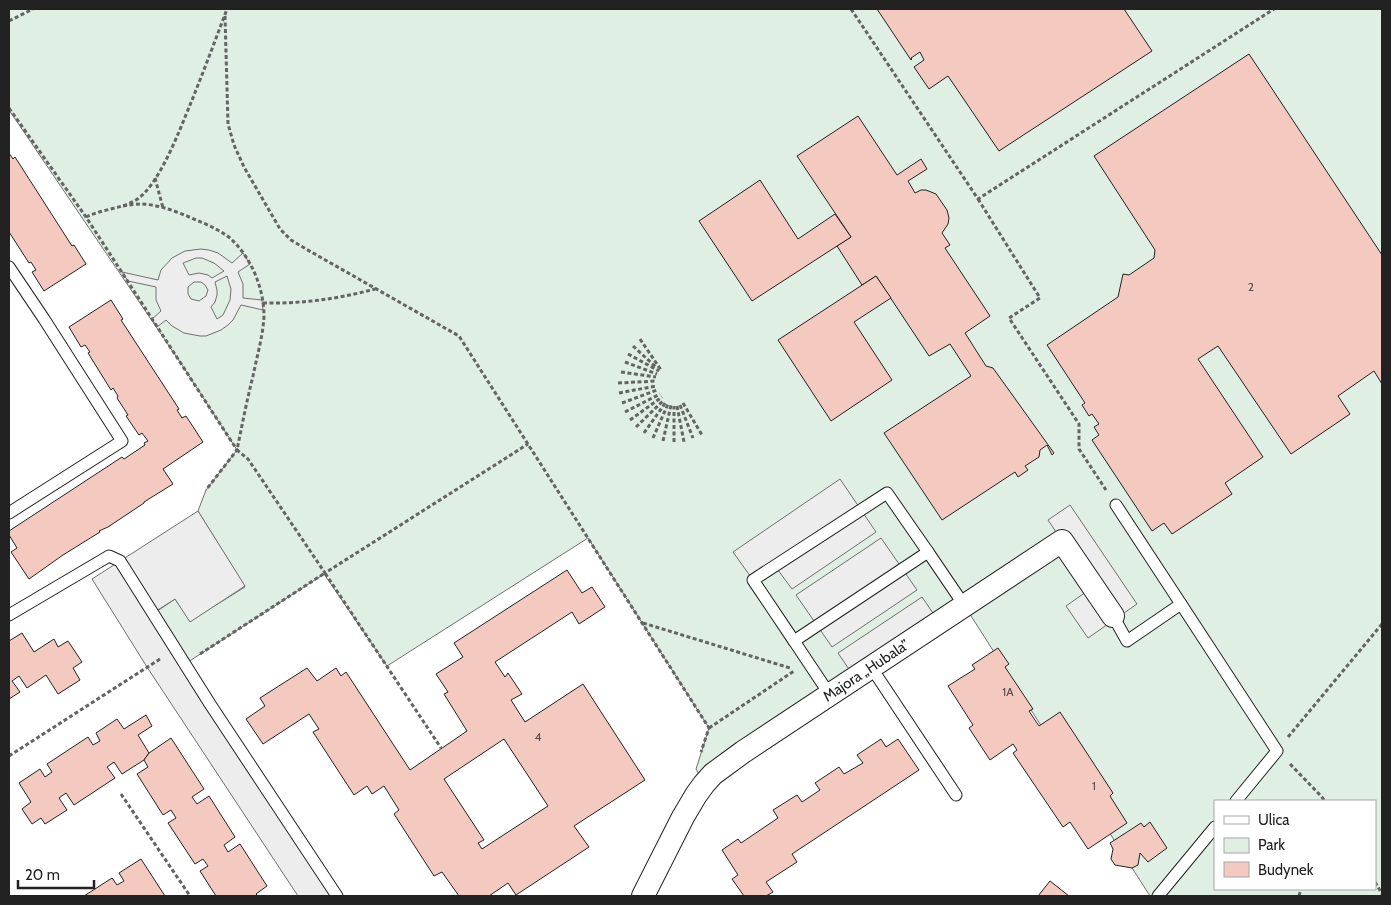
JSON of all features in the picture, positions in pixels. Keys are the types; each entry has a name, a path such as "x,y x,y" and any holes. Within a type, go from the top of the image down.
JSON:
{"street":[{"name":"Majora „Hubala”","path":"643,896 683,817 704,784 713,774 1062,541 1113,616"}],"lane":[{"path":"9,267 122,441 9,513"},
{"path":"830,695 753,580 887,493 964,605"},
{"path":"1116,505 1277,751 1237,800"},
{"path":"794,640 928,552"},
{"path":"9,615 109,556 120,561 337,896"},
{"path":"1113,616 1127,641 1181,604"},
{"path":"871,667 956,795"},
{"path":"1158,896 1214,828"}],"path":[{"path":"9,21 34,9"},
{"path":"123,206 137,199 148,188 173,146 228,9"},
{"path":"851,9 978,199 1040,298 1009,318 1078,424 1079,448 1116,505"},
{"path":"978,199 1274,9"},
{"path":"225,16 228,124 234,145 244,167 280,229 291,240 306,250 459,336 709,728"},
{"path":"9,108 86,217 237,450 248,459 441,748"},
{"path":"155,178 163,208"},
{"path":"86,217 105,209 123,206 142,204 163,208 215,228 240,248 254,271 263,303 264,316 237,450 206,490"},
{"path":"263,303 330,298 375,288"},
{"path":"640,339 658,374"},
{"path":"633,346 658,374"},
{"path":"628,354 658,374"},
{"path":"625,362 658,374"},
{"path":"621,372 658,374"},
{"path":"618,382 658,374"},
{"path":"619,393 668,400 702,435"},
{"path":"622,403 668,400"},
{"path":"625,412 668,400"},
{"path":"630,420 668,400"},
{"path":"636,427 668,400"},
{"path":"644,433 668,400"},
{"path":"653,438 668,400"},
{"path":"668,400 693,438"},
{"path":"663,441 668,400"},
{"path":"668,400 684,442"},
{"path":"668,400 674,442"},
{"path":"185,664 528,444"},
{"path":"642,623 797,670 709,728 696,769 704,784"},
{"path":"1324,800 1277,751 1382,624"},
{"path":"9,756 176,649"},
{"path":"121,794 190,896"},
{"path":"1320,800 1322,796"}],"green space":[{"path":"9,9 1382,9 1382,896 1150,896 964,605 704,784 696,769 709,728 588,538 387,666 324,574 185,664 153,614 175,599 190,621 245,587 198,511 206,490 237,450 182,365 9,110"}],"shaded area":[{"path":"209,250 218,253 232,263 243,253 250,264 238,272 243,284 243,298 262,300 263,310 241,305 228,325 206,336 184,333 166,320 157,327 152,319 161,311 156,300 156,287 128,281 122,272 158,280 161,270 172,258 185,251","holes":["196,258 202,258 214,263 224,271 212,278 199,273 189,275 183,263","227,276 231,289 230,300 223,315 217,319 211,307 217,295 215,282","194,282 201,282 208,290 206,296 199,301 191,299 188,294 188,287"]},
{"path":"840,479 876,532 792,589 775,566 753,580 733,552"},
{"path":"1070,505 1137,604 1088,638 1066,606 1093,587 1048,520"},
{"path":"198,511 245,586 190,622 175,599 153,613 337,896 298,896 147,667 92,579"},
{"path":"881,538 917,590 832,647 796,595"},
{"path":"922,597 939,622 855,678 838,653"}],"building":[{"path":"877,9 1124,9 1152,51 999,151 948,76 929,89 914,67 924,60 920,52 911,60"},
{"path":"1249,54 1382,255 1382,384 1374,371 1338,396 1350,414 1291,454 1218,346 1198,359 1263,457 1225,483 1232,494 1172,534 1164,523 1152,531 1092,440 1099,435 1094,427 1099,424 1092,414 1089,416 1082,405 1085,403 1047,345 1118,297 1123,274 1129,275 1154,258 1155,250 1094,156"},
{"path":"858,116 897,175 921,159 927,169 908,181 915,193 926,190 936,194 947,210 948,224 942,233 950,245 945,248 990,316 965,333 986,366 993,368 1054,453 1052,455 1047,445 1040,450 1039,457 1025,466 1028,470 1018,477 1015,472 942,520 884,433 971,376 950,344 929,356 876,276 862,285 837,246 851,237 797,156"},
{"path":"9,153 13,159 15,157 72,246 74,245 86,264 44,291 32,272 36,270 31,262 29,263 9,232"},
{"path":"760,180 798,239 835,214 851,237 752,301 699,221"},
{"path":"876,276 891,298 854,322 892,380 831,421 778,340"},
{"path":"111,300 123,319 121,320 179,409 177,410 182,418 186,416 203,442 163,469 173,484 99,531 29,579 11,552 17,548 9,535 9,531 122,457 124,459 148,441 142,433 139,435 126,416 128,415 117,398 118,396 113,388 111,390 88,353 90,352 85,345 81,347 69,327"},
{"path":"567,570 582,593 592,587 605,607 579,624 572,612 495,662 505,677 508,673 522,694 511,700 525,722 583,684 645,780 574,826 589,847 516,895 508,883 489,896 459,896 442,872 434,876 394,814 399,810 384,786 372,794 367,786 354,795 313,732 319,729 309,714 263,744 246,719 265,706 260,698 307,668 317,681 336,668 341,676 346,672 410,770 467,731 444,694 448,692 436,674 463,657 454,643","holes":["504,739 548,806 482,849 478,843 484,840 444,779"]},
{"path":"22,633 34,652 54,639 58,647 68,641 82,662 73,668 80,680 58,694 46,675 27,688 19,676 12,681 20,692 9,699 9,641"},
{"path":"998,648 1009,664 1005,667 1033,709 1029,711 1039,726 1060,712 1113,793 1110,796 1127,823 1088,849 1070,822 1063,827 1013,753 1017,750 1013,744 990,760 969,728 973,725 948,686 975,669 972,665"},
{"path":"146,715 152,726 138,735 149,753 144,760 122,774 114,762 107,767 115,778 74,805 66,793 59,798 67,810 45,824 41,818 32,824 22,809 31,802 19,783 40,769 45,777 52,772 47,764 88,737 93,745 100,741 96,733 117,719 124,729"},
{"path":"171,738 204,789 192,797 197,804 209,796 235,837 224,845 228,852 240,844 267,886 256,894 258,896 216,896 200,871 208,866 203,859 195,864 168,823 176,818 171,810 163,815 137,774 148,767 144,760 149,753"},
{"path":"881,739 886,747 898,739 919,770 792,854 797,862 766,882 773,892 766,896 744,896 732,879 738,875 722,850 738,839 741,843 778,818 773,810 797,795 802,802 820,790 815,783 839,767 844,774 863,763 857,755"},
{"path":"1150,822 1167,848 1148,862 1140,853 1138,865 1132,868 1115,865 1111,859 1113,849 1110,843 1141,823 1144,827"},
{"path":"141,859 165,896 84,896 112,878 117,885 124,881 119,873"},
{"path":"1050,881 1069,896 1038,896"}]}
